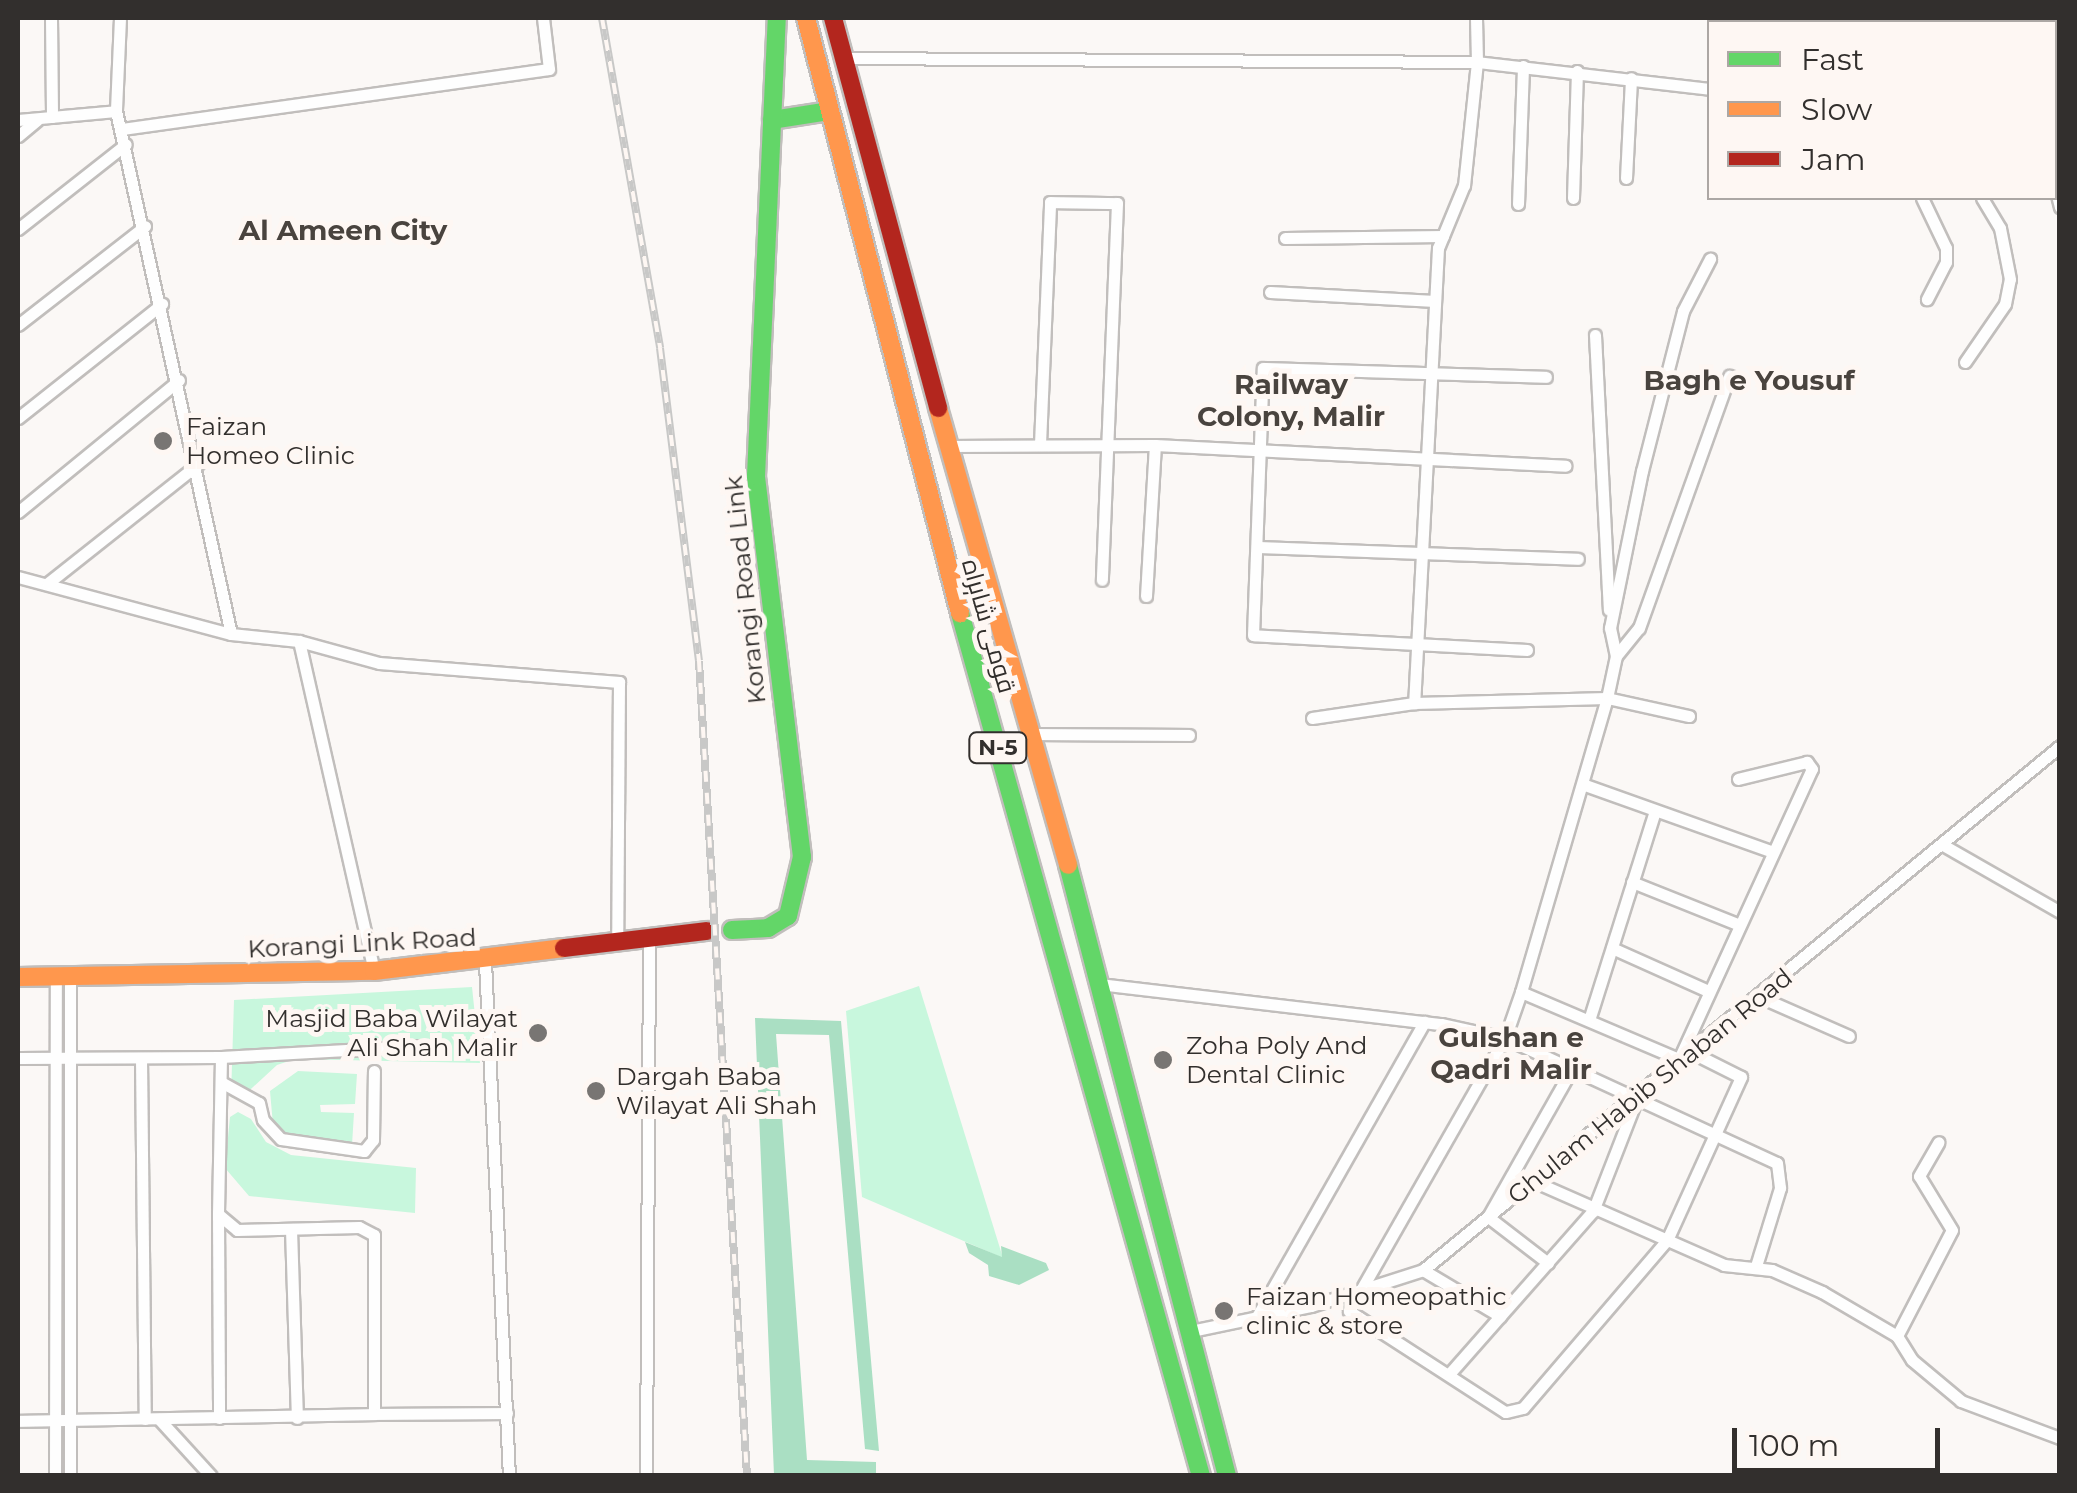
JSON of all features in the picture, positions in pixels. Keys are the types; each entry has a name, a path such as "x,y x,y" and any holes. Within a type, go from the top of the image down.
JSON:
{"main road":[{"name":"Korangi Road Link","path":"732,930 768,928 788,916 802,857 756,476 777,18"},
{"name":"قومی شاہراہ","path":"806,18 932,518 1200,1476"},
{"name":"قومی شاہراہ","path":"833,18 948,446 1034,734 1227,1476"},
{"path":"772,120 828,111"},
{"name":"Korangi Link Road","path":"18,976 374,971 485,962 708,931"}],"street":[{"path":"46,117 51,18"},
{"path":"120,18 116,111 180,380 231,634"},
{"path":"122,129 550,69 543,18"},
{"path":"1414,704 1435,300 1443,236 1464,185 1477,62 1476,18"},
{"path":"844,58 1477,62 1577,70 1707,89"},
{"path":"1518,204 1524,66"},
{"path":"1573,198 1577,70"},
{"path":"1626,178 1631,78"},
{"path":"18,120 116,111"},
{"path":"18,136 46,117"},
{"path":"18,229 126,144"},
{"path":"1040,444 1050,202 1096,199 1117,203 1102,580"},
{"path":"1923,200 1946,262 1927,299"},
{"path":"1965,362 2006,304 2010,279 2000,228 1983,200"},
{"path":"18,324 144,226"},
{"path":"1285,238 1443,236"},
{"path":"1610,628 1684,311 1710,259"},
{"path":"1270,292 1435,300"},
{"path":"18,418 162,304"},
{"path":"1521,992 1740,1077 1712,1132 1667,1240 1514,1414 1349,1311 1506,1038 1585,785 1616,656 1610,628 1596,335"},
{"path":"1526,650 1253,635 1263,368 1431,377 1546,377"},
{"path":"1616,656 1638,628 1729,376"},
{"path":"18,512 180,380"},
{"path":"948,446 1155,445 1426,463 1565,466"},
{"path":"1146,596 1155,445"},
{"path":"48,583 198,464"},
{"path":"1257,547 1578,559"},
{"path":"18,577 231,634 300,641 380,663 619,682 617,942"},
{"path":"300,641 374,971"},
{"path":"1312,718 1414,704 1607,698 1688,716"},
{"path":"1034,734 1188,735"},
{"name":"Ghulam Habib Shaban Road","path":"1191,1331 1255,1320 1423,1270 1637,1100 1684,1055 1760,997 2060,746"},
{"path":"1684,1055 1708,990 1811,764 1738,779"},
{"path":"1585,785 1770,851"},
{"path":"1590,1017 1655,810"},
{"path":"1942,845 2060,912"},
{"path":"1632,882 1737,924"},
{"path":"646,1476 649,939"},
{"path":"1612,948 1708,990"},
{"path":"485,962 510,1476"},
{"path":"55,1476 53,1059 63,977"},
{"path":"63,977 70,1476"},
{"path":"1099,984 1424,1022 1506,1038 1777,1162 1780,1188 1762,1228 1756,1266"},
{"path":"1760,997 1849,1036"},
{"path":"1255,1320 1424,1022"},
{"path":"18,1058 221,1056 418,1046"},
{"path":"219,1418 221,1056"},
{"path":"141,1058 152,1419 211,1476"},
{"path":"1548,1262 1488,1217 1570,1070"},
{"path":"220,1082 259,1103 263,1120 281,1139 364,1151 372,1140 374,1072"},
{"path":"1450,1373 1593,1211 1637,1100"},
{"path":"1897,1336 1952,1230 1919,1176 1939,1142"},
{"path":"1533,1181 1593,1211 1724,1265 1756,1266 1822,1292 1897,1336 1912,1360 1962,1401 2060,1438"},
{"path":"218,1214 237,1230 360,1227 374,1235 374,1414"},
{"path":"290,1229 296,1418"},
{"path":"1423,1270 1500,1316"},
{"path":"18,1421 507,1413"}],"green space":[{"path":"919,986 1003,1258 862,1197 846,1011"},
{"path":"472,987 480,1063 295,1059 277,1065 239,1100 231,1097 234,1000"},
{"path":"755,1018 841,1021 879,1451 865,1449 829,1035 776,1034 807,1460 876,1462 876,1475 774,1475"},
{"path":"298,1071 357,1074 355,1104 320,1105 321,1112 354,1113 352,1145 291,1140 273,1125 270,1091"},
{"path":"238,1112 251,1119 266,1142 291,1155 416,1168 415,1213 249,1196 225,1168 230,1117"},
{"path":"965,1242 1002,1257 1001,1246 1046,1263 1049,1270 1019,1285 989,1276 988,1265 969,1253"}],"railway":[{"path":"602,18 660,348 699,661 747,1476"}],"traffic: fast":[{"path":"732,930 768,928 788,916 802,857 756,476 777,18"},
{"path":"772,120 829,111"},
{"path":"960,613 1201,1476"},
{"path":"1068,865 1227,1476"}],"traffic: slow":[{"path":"806,18 960,613"},
{"path":"938,408 1068,865"},
{"path":"18,977 374,971 564,948"}],"traffic: jam":[{"path":"833,18 938,408"},
{"path":"564,948 707,931"}],"place":[{"name":"Faizan Homeo Clinic","path":"163,441"},
{"name":"Masjid Baba Wilayat Ali Shah Malir","path":"538,1033"},
{"name":"Zoha Poly And Dental Clinic","path":"1163,1060"},
{"name":"Dargah Baba Wilayat Ali Shah","path":"596,1091"},
{"name":"Faizan Homeopathic clinic & store","path":"1224,1311"}],"district":[{"name":"Al Ameen City","path":"343,230"},
{"name":"Bagh e Yousuf","path":"1749,380"},
{"name":"Railway Colony, Malir","path":"1291,400"},
{"name":"Gulshan e Qadri Malir","path":"1511,1053"}]}
